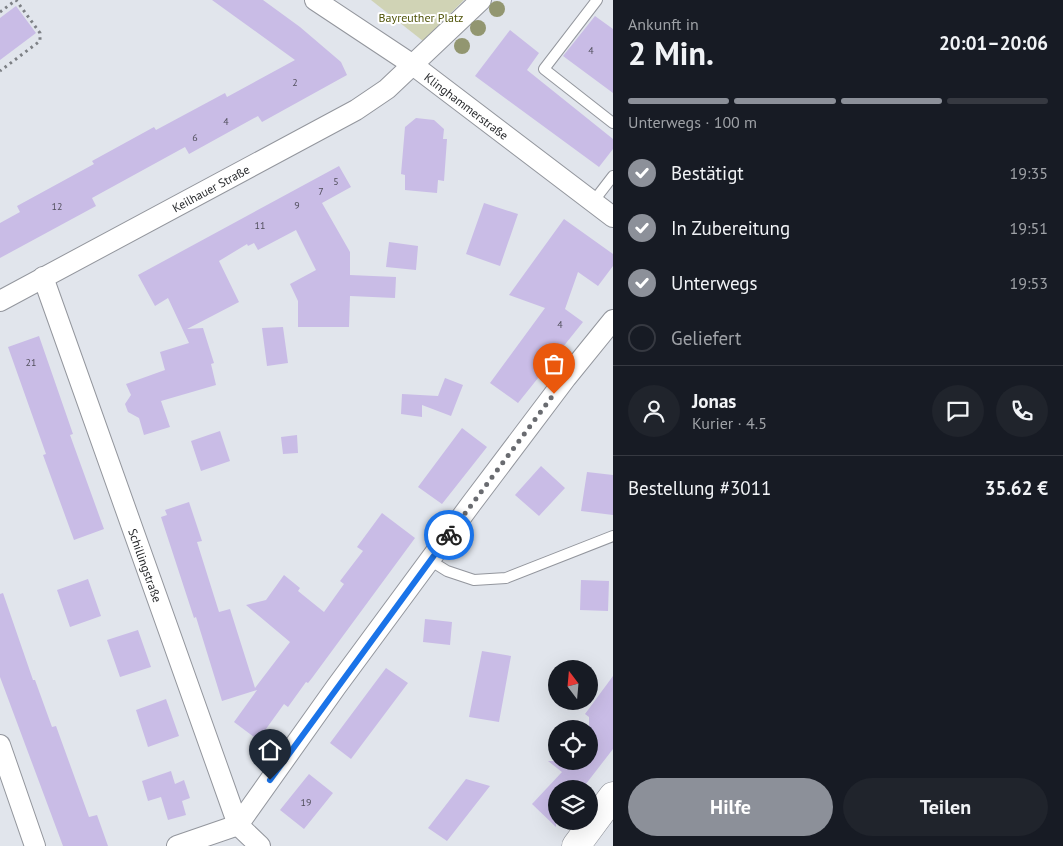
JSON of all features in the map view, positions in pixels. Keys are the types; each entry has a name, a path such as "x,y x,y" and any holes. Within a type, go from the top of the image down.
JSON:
{"main road":[{"path":"576,846 613,796"}],"street":[{"name":"Klinghammerstraße","path":"315,0 414,65 613,217"},
{"path":"414,65 481,0"},
{"name":"Keilhauer Straße","path":"0,301 356,110 387,89 414,65"},
{"name":"Schillingstraße","path":"43,277 238,825 260,846"},
{"path":"177,846 238,825 336,687 560,386 613,320"},
{"path":"0,745 35,846"}],"lane":[{"path":"597,0 544,69 613,123"},
{"path":"593,202 613,176"},
{"path":"431,561 447,571 474,580 506,578 583,546 613,536"}],"path":[{"path":"0,12 16,0 40,33 40,41 0,71"}],"green space":[{"name":"Bayreuther Platz","path":"371,0 464,0 423,41"}],"building":[{"path":"212,0 263,0 300,27 341,62 347,75 262,122 258,116 189,154 185,147 92,198 96,206 0,258 0,223 20,212 17,206 94,164 92,161 154,127 156,130 225,93 227,97 295,60"},
{"path":"16,6 36,33 0,60 0,18"},
{"path":"595,16 613,29 613,93 563,56"},
{"path":"510,30 539,53 527,70 613,139 613,149 599,167 475,76"},
{"path":"416,118 434,120 444,129 443,139 447,139 444,181 438,180 437,193 405,190 405,175 401,174 405,127"},
{"path":"339,166 351,187 322,203 350,252 350,275 396,277 395,298 350,296 349,327 298,327 298,301 290,284 316,270 296,230 258,250 254,243 248,246 247,244 219,261 239,302 187,329 203,328 214,363 211,364 216,385 161,401 170,427 144,435 139,418 128,412 125,404 131,395 126,384 165,370 160,352 189,343 168,298 155,306 138,275"},
{"path":"484,203 518,214 500,266 466,254"},
{"path":"564,219 613,254 613,266 598,286 578,272 565,309 583,322 518,403 490,383 545,308 509,295"},
{"path":"389,242 418,246 416,270 386,267"},
{"path":"283,327 288,363 267,366 262,328"},
{"path":"39,336 73,434 70,435 104,529 74,540 43,455 46,454 8,347"},
{"path":"445,378 463,385 451,416 422,405 422,417 401,414 402,394 438,396"},
{"path":"462,428 487,447 442,504 418,487"},
{"path":"220,431 230,461 201,471 191,441"},
{"path":"297,435 298,453 283,454 281,437"},
{"path":"541,466 565,488 539,516 515,495"},
{"path":"587,472 613,475 613,515 581,511"},
{"path":"189,502 202,541 197,542 219,612 230,609 255,688 290,642 246,605 266,600 284,575 300,588 298,591 324,612 344,584 340,581 363,551 357,547 382,513 415,538 312,678 308,683 306,682 288,707 284,704 258,740 234,722 257,690 222,701 196,617 194,618 161,517 167,515 165,510"},
{"path":"88,579 101,616 70,627 57,590"},
{"path":"581,580 609,581 608,611 580,610"},
{"path":"3,593 33,680 35,680 52,727 56,726 89,817 97,815 108,846 63,846 0,677 0,594"},
{"path":"425,619 452,622 450,645 423,642"},
{"path":"138,630 151,667 120,677 107,640"},
{"path":"482,651 511,656 499,722 469,717"},
{"path":"386,668 408,683 351,759 330,743"},
{"path":"613,676 613,749 598,768 598,720 589,720 589,717 585,714 588,710 598,710 598,696"},
{"path":"166,699 179,736 148,747 136,710"},
{"path":"559,770 597,770 589,780 554,780 562,772"},
{"path":"171,771 175,784 184,780 190,798 182,801 186,815 168,820 161,797 148,801 142,781"},
{"path":"309,774 333,793 304,829 280,810"},
{"path":"466,779 490,786 447,841 428,828"},
{"path":"548,787 548,819 532,804"}],"way so far":[{"path":"449,535 554,394"}],"route":[{"path":"270,780 336,687 449,535"}]}
